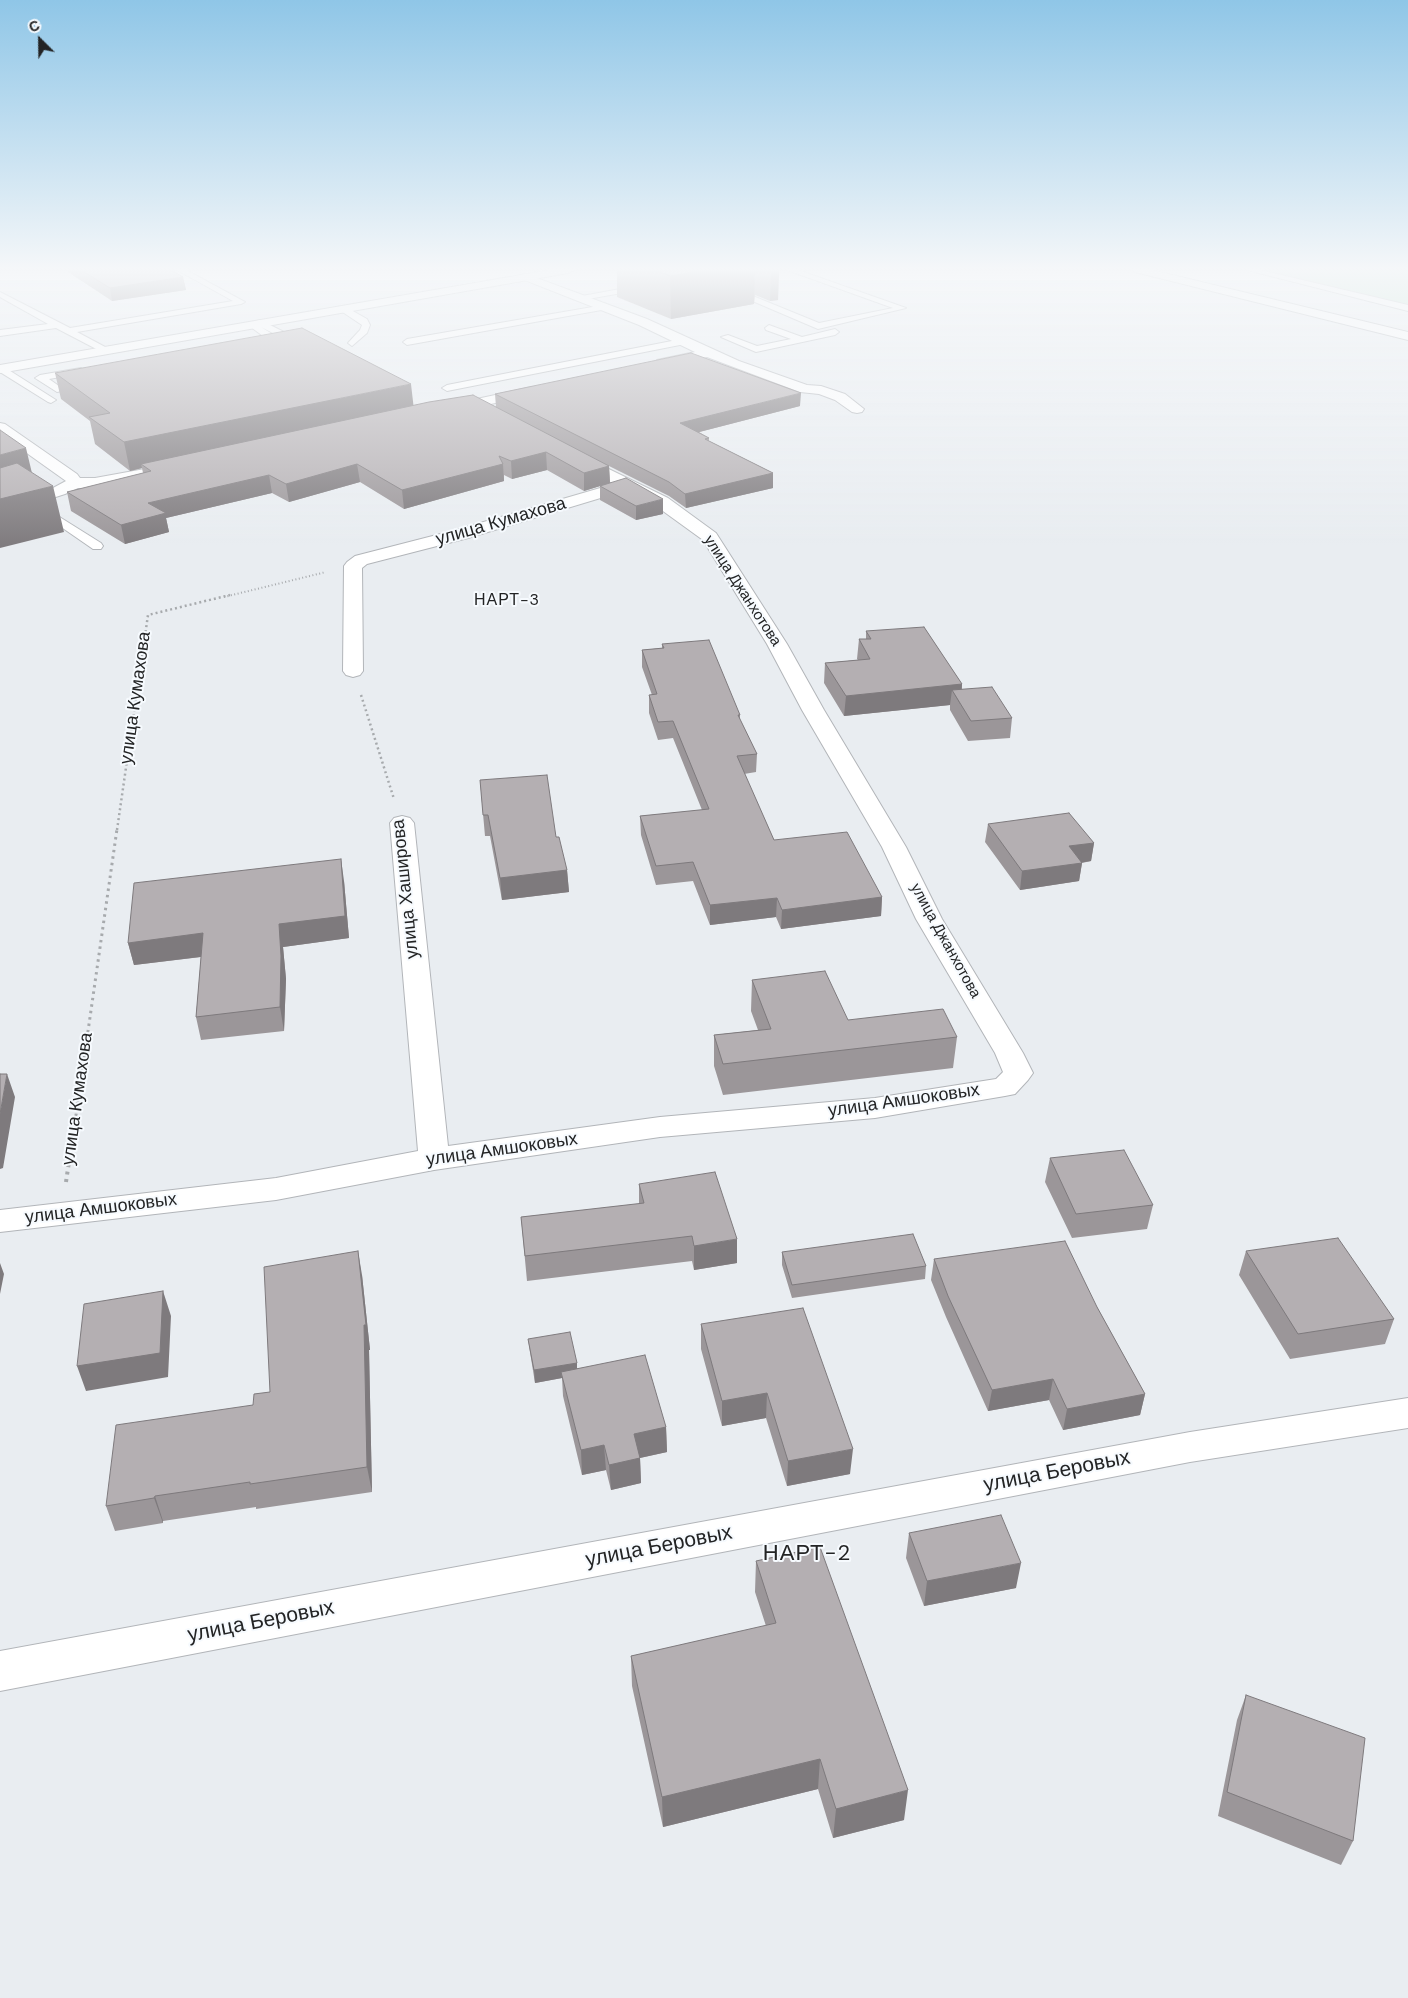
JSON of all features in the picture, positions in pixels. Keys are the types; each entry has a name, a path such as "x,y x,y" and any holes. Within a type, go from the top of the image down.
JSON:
{"street":[{"path":"0,369 32,363"},
{"path":"652,365 660,363"},
{"path":"736,363 805,389 822,390 840,397 857,410"},
{"path":"435,412 548,387"},
{"path":"473,404 498,417"},
{"path":"0,426 72,477 74,483"},
{"name":"улица Джанхотова","path":"558,449 662,502 710,537 777,644 813,710 894,847 929,919 1009,1053 1018,1074 1005,1087"},
{"path":"0,510 74,483 95,483 165,470"},
{"name":"улица Кумахова","path":"353,566 361,560 462,534 628,486"},
{"path":"353,566 353,671"},
{"name":"улица Хаширова","path":"402,823 434,1158"},
{"name":"улица Амшоковых","path":"0,1221 276,1189 434,1158 660,1127 875,1108 1005,1087"},
{"name":"улица Беровых","path":"0,1671 1180,1449 1408,1412"}],"lane":[{"path":"447,388 573,363"},
{"path":"0,369 51,400"},
{"path":"88,370 40,378 57,389 96,382"},
{"path":"29,501 97,546"}],"path":[{"name":"улица Кумахова","path":"62,1214 148,615 353,566"},
{"name":"улица Хаширова","path":"353,671 402,823"}],"building":[{"path":"109,363 371,363 411,384 124,442 89,417 110,413 55,373"},
{"path":"642,363 719,363 801,393 680,423 709,438 705,439 773,473 685,494 669,482 495,394"},
{"path":"473,395 609,466 584,473 546,452 511,461 499,456 503,464 402,490 357,464 286,484 269,475 148,503 166,513 121,525 67,492 151,471 141,464 429,402"},
{"path":"0,430 26,448 0,455"},
{"path":"17,463 53,486 0,499 0,468"},
{"path":"626,478 663,499 636,506 600,486"},
{"path":"924,627 962,684 846,696 825,663 870,659 859,639 871,639 866,631"},
{"path":"709,640 740,715 738,715 757,754 737,756 774,840 847,832 882,897 782,910 777,898 710,905 693,862 656,866 640,816 709,809 673,721 658,722 649,695 657,694 642,650 664,648 662,644"},
{"path":"992,687 1012,718 971,721 952,690"},
{"path":"547,775 556,837 559,837 567,870 500,878 488,815 483,815 480,780"},
{"path":"1069,813 1094,843 1069,846 1082,863 1022,871 988,824"},
{"path":"341,859 345,916 279,924 281,956 280,1007 196,1017 203,933 128,943 134,883"},
{"path":"825,971 848,1020 943,1009 957,1037 723,1064 714,1035 771,1029 752,980"},
{"path":"0,1074 7,1074 0,1114"},
{"path":"1124,1150 1153,1205 1076,1214 1050,1158"},
{"path":"715,1172 737,1239 694,1246 692,1236 525,1256 521,1217 644,1203 639,1184"},
{"path":"913,1234 926,1266 792,1285 782,1252"},
{"path":"1338,1238 1394,1319 1298,1334 1246,1251"},
{"path":"1065,1241 1097,1307 1145,1394 1067,1409 1053,1379 992,1390 948,1296 934,1259"},
{"path":"358,1251 366,1325 364,1325 367,1467 155,1496 154,1498 106,1506 116,1425 253,1405 254,1394 270,1392 264,1267"},
{"path":"163,1291 160,1353 77,1366 84,1304"},
{"path":"803,1308 853,1449 788,1461 767,1393 722,1401 701,1324"},
{"path":"570,1332 577,1363 534,1370 528,1339"},
{"path":"645,1355 666,1427 634,1434 640,1458 609,1465 604,1445 581,1450 561,1372"},
{"path":"1001,1515 1021,1563 927,1581 909,1533"},
{"path":"820,1547 908,1790 836,1809 820,1759 662,1797 631,1656 776,1623 756,1561"},
{"path":"1246,1695 1365,1738 1353,1841 1227,1792"}],"district":[{"name":"НАРТ-3","path":"507,601"},
{"name":"НАРТ-2","path":"807,1554"}]}
